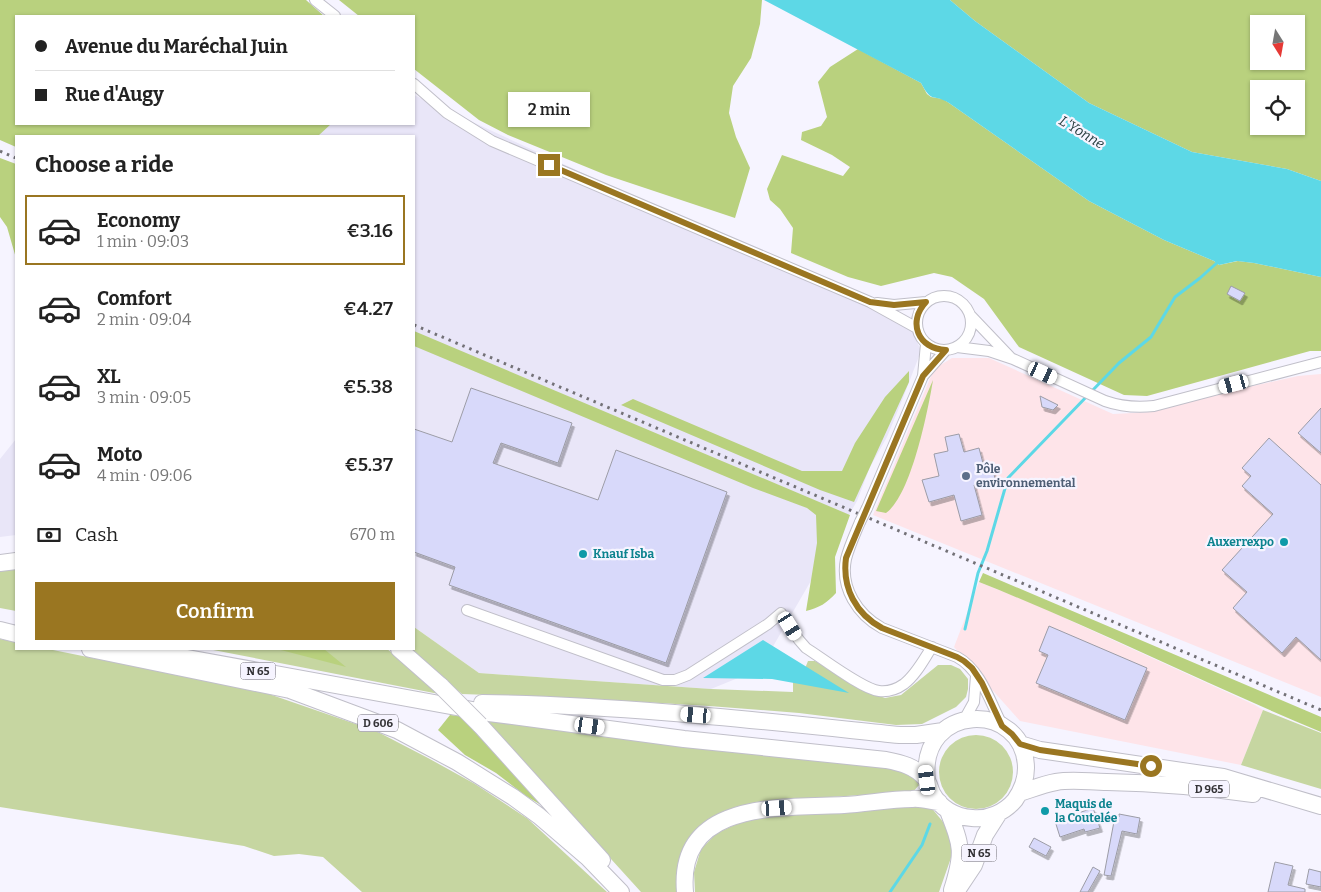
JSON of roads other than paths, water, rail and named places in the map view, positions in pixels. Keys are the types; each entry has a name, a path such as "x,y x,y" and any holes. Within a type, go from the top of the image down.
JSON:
{"main road":[{"path":"0,563 15,561"},
{"path":"0,624 15,627"},
{"path":"0,630 15,634"},
{"name":"D 606","path":"95,650 290,690 397,730 457,762 513,797 539,816 588,858 621,892"},
{"name":"N 65","path":"143,650 379,693 441,694 547,705 678,713 900,735 943,731"},
{"path":"400,650 441,694 480,725 582,836 630,892"},
{"name":"N 65","path":"441,694 489,713 684,739 903,763 913,768 927,780"},
{"path":"964,720 990,720 1002,726 1020,744 1026,760 1026,777 1020,793 1007,808 987,818 974,819 960,816 944,806 931,792 927,780 926,764 930,748 949,726 964,720"},
{"name":"D 965","path":"1020,744 1048,752 1223,777 1314,804"},
{"name":"D 965","path":"1020,793 1057,782 1128,782 1219,789 1314,804"},
{"path":"685,892 684,869 692,848 702,833 730,817 758,810 854,805 913,798 944,806"},
{"name":"N 65","path":"944,806 960,843 961,855 952,892"},
{"name":"N 65","path":"956,892 974,865 985,835 999,813"}],"street":[{"path":"315,0 334,15"},
{"path":"415,85 447,113 492,141 870,302 916,328 926,344 938,350 957,347 989,351 1119,406 1136,408 1154,406 1321,362"},
{"path":"916,328 918,314 926,302 942,295 951,296 960,300 966,306 970,314 1013,360"},
{"path":"870,302 894,305 926,302"},
{"path":"957,347 969,333 971,324 970,314"},
{"path":"926,344 923,376 846,558 845,567 849,589 856,607 872,622 882,628 964,661 972,668 982,683 1002,726"},
{"path":"923,376 946,350"},
{"path":"467,610 663,680 674,680 688,675 768,624 781,613 798,640 806,648 877,691 893,690 903,685 911,678 932,647"},
{"path":"964,720 974,702 976,676"}],"water":[{"name":"L'Yonne","path":"764,0 950,0 975,21 1089,103 1192,152 1287,169 1321,181 1321,277 1237,261 1219,265 1214,261 1164,240 1089,201 949,103 930,96 921,83"},
{"path":"763,640 849,693 772,679 703,678"}],"waterway":[{"path":"965,629 978,573 987,551 1008,478 1119,363 1151,337 1175,297 1219,261"},
{"path":"890,892 922,845 930,824"}],"railway":[{"path":"0,151 15,158"},
{"path":"415,325 1321,710"}],"place":[{"name":"Pôle environnemental","path":"966,476"},
{"name":"Auxerrexpo","path":"1284,542"},
{"name":"Knauf Isba","path":"583,554"},
{"name":"Maquis de la Coutelée","path":"1045,811"}]}
